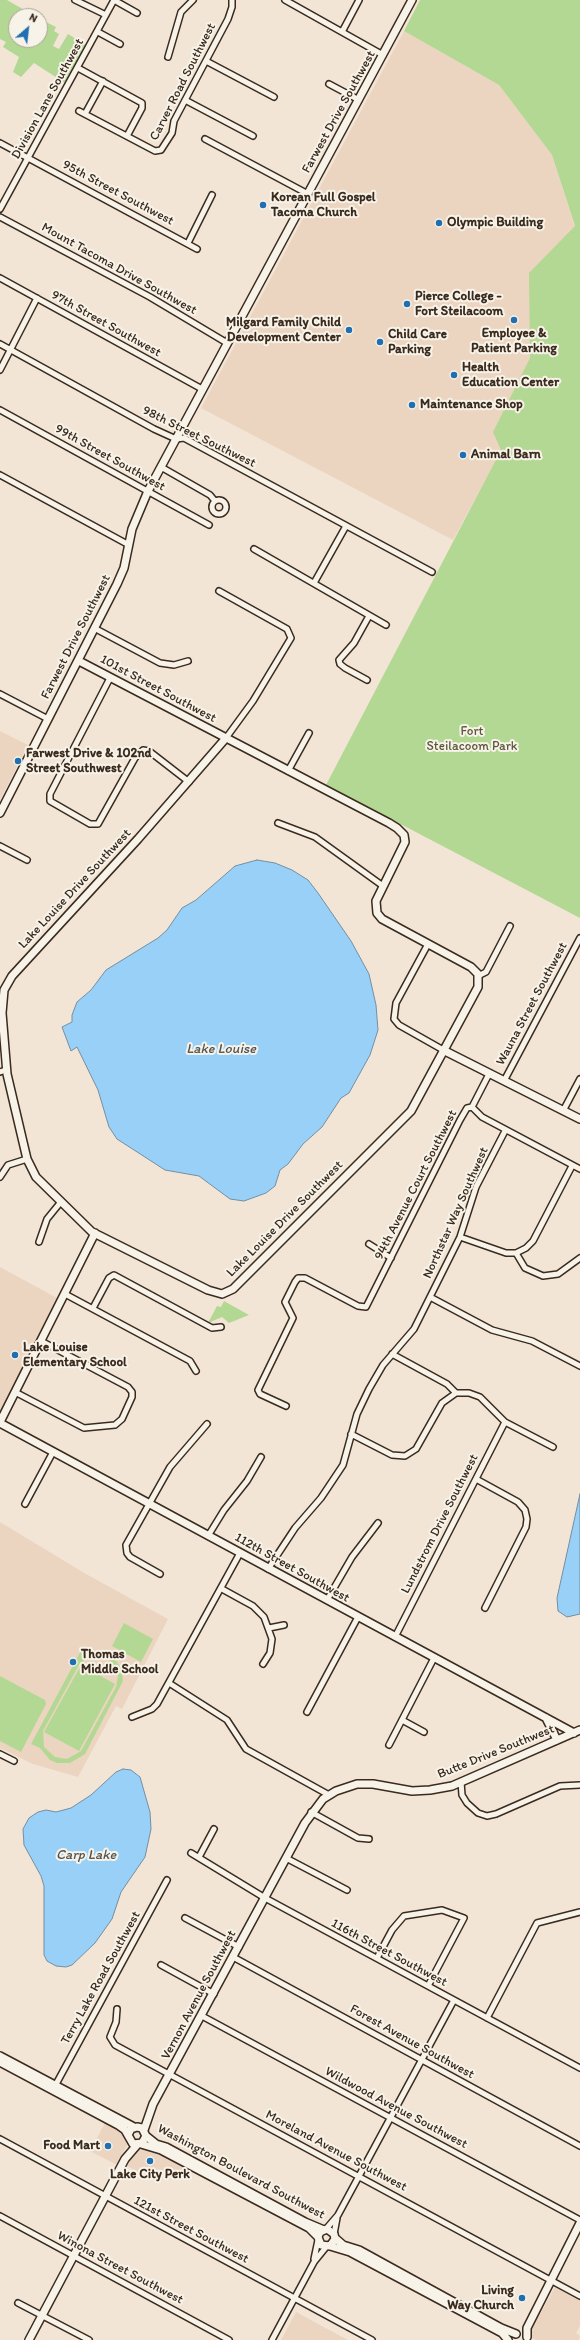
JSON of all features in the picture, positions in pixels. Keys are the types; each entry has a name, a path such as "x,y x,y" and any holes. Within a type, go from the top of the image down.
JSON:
{"street":[{"path":"75,0 106,15"},
{"path":"114,0 137,13"},
{"name":"Division Lane Southwest","path":"0,209 98,32 114,0"},
{"path":"168,57 181,12 193,0"},
{"name":"Carver Road Southwest","path":"127,136 155,151 160,151 164,148 172,133 174,120 231,11 232,0"},
{"path":"285,0 383,55"},
{"path":"342,32 359,0"},
{"name":"Farwest Drive Southwest","path":"0,814 96,629 121,575 132,529 148,491 412,0"},
{"path":"98,32 120,44"},
{"path":"206,61 274,97"},
{"path":"78,68 142,103 142,108 127,136 79,111"},
{"path":"85,114 103,81"},
{"path":"329,84 359,100"},
{"path":"185,100 253,136"},
{"path":"204,139 308,194"},
{"name":"95th Street Southwest","path":"0,143 197,249"},
{"path":"188,243 212,195"},
{"name":"Mount Tacoma Drive Southwest","path":"0,218 150,297 227,343"},
{"name":"97th Street Southwest","path":"0,278 202,389"},
{"path":"0,370 37,298"},
{"name":"98th Street Southwest","path":"0,344 176,439 184,438 432,572"},
{"name":"99th Street Southwest","path":"0,410 209,525"},
{"path":"161,467 210,495 216,501"},
{"path":"0,475 129,544"},
{"path":"314,583 346,526"},
{"path":"254,550 386,625"},
{"path":"219,591 287,629 291,635 290,641 226,738 389,823 402,833 405,838 404,847 383,886 376,905 378,914 382,919 471,967 478,976 486,972 510,926"},
{"path":"367,680 345,668 339,662 354,643 369,616"},
{"path":"96,629 160,663 174,666 188,661"},
{"name":"101st Street Southwest","path":"79,661 226,738"},
{"path":"110,678 50,794 50,801 86,822 93,825 97,824 135,758 143,750 149,751 189,782"},
{"path":"0,694 48,719"},
{"path":"288,771 309,733"},
{"name":"Lake Louise Drive Southwest","path":"226,738 189,782 8,980 4,990 2,1013 3,1071 27,1159 36,1178 60,1203 96,1233 208,1290 218,1294 229,1292 411,1111 445,1051 478,987 478,976"},
{"path":"278,823 315,837 383,886"},
{"path":"0,846 27,860"},
{"name":"Wauna Street Southwest","path":"504,1081 580,938"},
{"path":"428,944 396,1003 394,1015 399,1025 489,1074 580,1119"},
{"name":"94th Avenue Court Southwest","path":"286,1406 259,1392 259,1386 293,1318 285,1302 295,1282 302,1277 364,1308 368,1305 465,1112 472,1106 489,1074"},
{"path":"563,1111 580,1079"},
{"path":"472,1106 478,1114 505,1130 580,1169"},
{"name":"Northstar Way Southwest","path":"268,1569 295,1528 321,1498 340,1470 344,1461 357,1414 368,1390 392,1354 411,1334 460,1237 476,1187 505,1130"},
{"path":"0,1177 8,1165 27,1159"},
{"path":"460,1237 500,1252 516,1253 526,1248 533,1241 572,1166"},
{"path":"39,1242 45,1223 60,1203"},
{"path":"0,1423 96,1233"},
{"path":"369,1244 391,1258"},
{"path":"516,1253 525,1268 543,1276 558,1274 580,1258"},
{"path":"93,1308 111,1276 116,1275 212,1328 221,1327"},
{"path":"65,1294 190,1361 196,1371"},
{"path":"430,1297 492,1330 532,1341 580,1366"},
{"path":"15,1392 84,1428 118,1423 127,1409 132,1392 119,1381 41,1340"},
{"path":"392,1354 447,1384 456,1393"},
{"path":"351,1434 388,1453 402,1457 413,1452 442,1403 456,1393 469,1393 480,1397 505,1422 553,1447"},
{"name":"Lundstrom Drive Southwest","path":"395,1637 505,1422"},
{"name":"112th Street Southwest","path":"0,1423 546,1718 577,1731"},
{"path":"160,1574 130,1557 126,1549 149,1504 178,1457 207,1424"},
{"path":"25,1504 53,1452"},
{"path":"208,1536 224,1510 247,1481 261,1457"},
{"path":"476,1479 518,1502 525,1510 527,1519 526,1527 485,1608"},
{"path":"327,1600 352,1557 378,1523"},
{"path":"132,1717 152,1709 170,1683 222,1589 240,1553"},
{"path":"222,1589 253,1606 264,1617 269,1628 271,1646 270,1653 263,1664"},
{"path":"307,1712 358,1617"},
{"path":"269,1628 284,1625"},
{"path":"389,1745 434,1658"},
{"path":"170,1683 227,1720 246,1749 329,1795"},
{"path":"546,1718 557,1740"},
{"path":"402,1720 424,1732"},
{"name":"Butte Drive Southwest","path":"265,1898 312,1812 329,1795 358,1784 373,1784 404,1790 422,1791 461,1782 577,1731"},
{"path":"0,1754 14,1761"},
{"path":"461,1782 462,1795 467,1803 478,1813 487,1816 496,1814 560,1786 580,1784"},
{"path":"312,1812 358,1838 369,1839"},
{"path":"199,1857 214,1829"},
{"name":"116th Street Southwest","path":"191,1853 199,1857 214,1869 265,1898 580,2068"},
{"path":"286,1858 347,1890"},
{"name":"Terry Lake Road Southwest","path":"55,2086 167,1880"},
{"name":"Vernon Avenue Southwest","path":"129,2137 153,2104 265,1898"},
{"path":"377,1958 392,1930 404,1916 442,1910 464,1918 428,1986"},
{"path":"487,2018 537,1923 580,1912"},
{"path":"185,1918 239,1947"},
{"name":"Forest Avenue Southwest","path":"233,1957 580,2146"},
{"path":"161,1965 214,1994"},
{"path":"314,2262 320,2232 325,2230 338,2215 454,2000"},
{"name":"Moreland Avenue Southwest","path":"117,2009 116,2022 110,2037 111,2042 580,2296"},
{"name":"Wildwood Avenue Southwest","path":"202,2016 391,2117 580,2222"},
{"path":"0,2056 135,2127"},
{"path":"0,2062 118,2125 129,2137 125,2158 28,2340"},
{"name":"Vernon Avenue Southwest","path":"139,2144 145,2133 153,2104"},
{"name":"Washington Boulevard Southwest","path":"135,2127 145,2133 156,2144 166,2147 305,2222 325,2230"},
{"name":"Washington Boulevard Southwest","path":"129,2137 139,2144 161,2150 309,2228 318,2239"},
{"name":"121st Street Southwest","path":"0,2139 372,2340"},
{"path":"125,2158 139,2144"},
{"path":"272,2340 314,2262 328,2246 334,2236 338,2215"},
{"name":"Winona Street Southwest","path":"0,2216 229,2340"},
{"path":"325,2230 343,2245 359,2250 501,2328 527,2338 527,2328 580,2222"},
{"path":"318,2239 321,2245 350,2252 502,2333 509,2340 527,2328"},
{"path":"18,2303 89,2340"}],"shaded area":[{"name":"Pierce College - Fort Steilacoom","path":"404,31 499,85 552,155 575,227 538,382 453,540 201,408"},
{"path":"0,731 28,745 0,800"},
{"name":"Lake Louise Elementary School","path":"0,1267 59,1299 0,1411"},
{"name":"Thomas Middle School","path":"0,1522 86,1574 168,1619 122,1709 116,1706 78,1777 33,1764 0,1748"},
{"path":"105,2123 131,2137 117,2165 90,2151"},
{"path":"145,2144 184,2165 177,2179 158,2169 152,2179 127,2166 138,2145"},
{"path":"555,2287 580,2301 580,2326 576,2333 580,2336 579,2340 536,2340 528,2336"},
{"path":"296,2312 348,2340 281,2340"}],"green space":[{"path":"0,0 7,0 21,8 8,8 8,48 48,48 48,23 56,27 54,31 59,34 53,46 59,49 68,34 86,45 65,83 34,63 21,77 13,72 19,57 3,47 6,42 0,39"},
{"name":"Fort Steilacoom Park","path":"420,0 580,0 580,918 326,785 501,450 493,432 530,358 529,273 575,226 552,155 499,85 404,31"},
{"path":"224,1301 249,1315 229,1323 222,1317 208,1323 217,1306 221,1307"},
{"path":"124,1623 153,1639 141,1662 112,1646"},
{"path":"83,1647 92,1651 107,1653 114,1658 121,1668 123,1681 85,1754 70,1763 57,1763 50,1760 40,1748 31,1744","holes":["101,1656 109,1659 116,1668 118,1676 116,1687 81,1751 67,1759 55,1757 44,1747 43,1731 80,1663 90,1657"]},
{"path":"81,1665 115,1684 79,1751 44,1732"},
{"path":"0,1676 45,1700 46,1704 21,1752 0,1741"}],"water":[{"name":"Lake Louise","path":"257,860 275,863 292,870 308,880 318,893 351,941 369,974 376,1005 378,1030 370,1055 349,1093 341,1098 322,1127 303,1144 288,1164 280,1170 275,1186 266,1193 244,1201 230,1199 199,1176 165,1170 117,1139 109,1127 98,1090 77,1047 71,1051 62,1027 72,1022 72,1015 77,1002 91,990 106,970 158,938 167,930 182,908 196,900 235,866"},
{"path":"580,1494 580,1614 567,1617 558,1611 557,1598"},
{"name":"Carp Lake","path":"123,1769 131,1770 140,1777 150,1812 151,1829 145,1857 121,1892 112,1919 95,1943 72,1965 66,1967 56,1966 47,1961 44,1955 44,1886 41,1876 24,1845 23,1829 29,1818 38,1812 46,1810 56,1812 71,1808 91,1795 116,1772"}],"place":[{"name":"Korean Full Gospel Tacoma Church","path":"263,205"},
{"name":"Olympic Building","path":"439,223"},
{"name":"Pierce College - Fort Steilacoom","path":"407,304"},
{"name":"Employee & Patient Parking","path":"514,320"},
{"name":"Milgard Family Child Development Center","path":"349,330"},
{"name":"Child Care Parking","path":"380,342"},
{"name":"Health Education Center","path":"454,375"},
{"name":"Maintenance Shop","path":"412,405"},
{"name":"Animal Barn","path":"463,455"},
{"name":"Farwest Drive & 102nd Street Southwest","path":"18,761"},
{"name":"Lake Louise Elementary School","path":"15,1355"},
{"name":"Thomas Middle School","path":"73,1662"},
{"name":"Food Mart","path":"108,2146"},
{"name":"Lake City Perk","path":"150,2161"},
{"name":"Living Way Church","path":"522,2298"}]}
